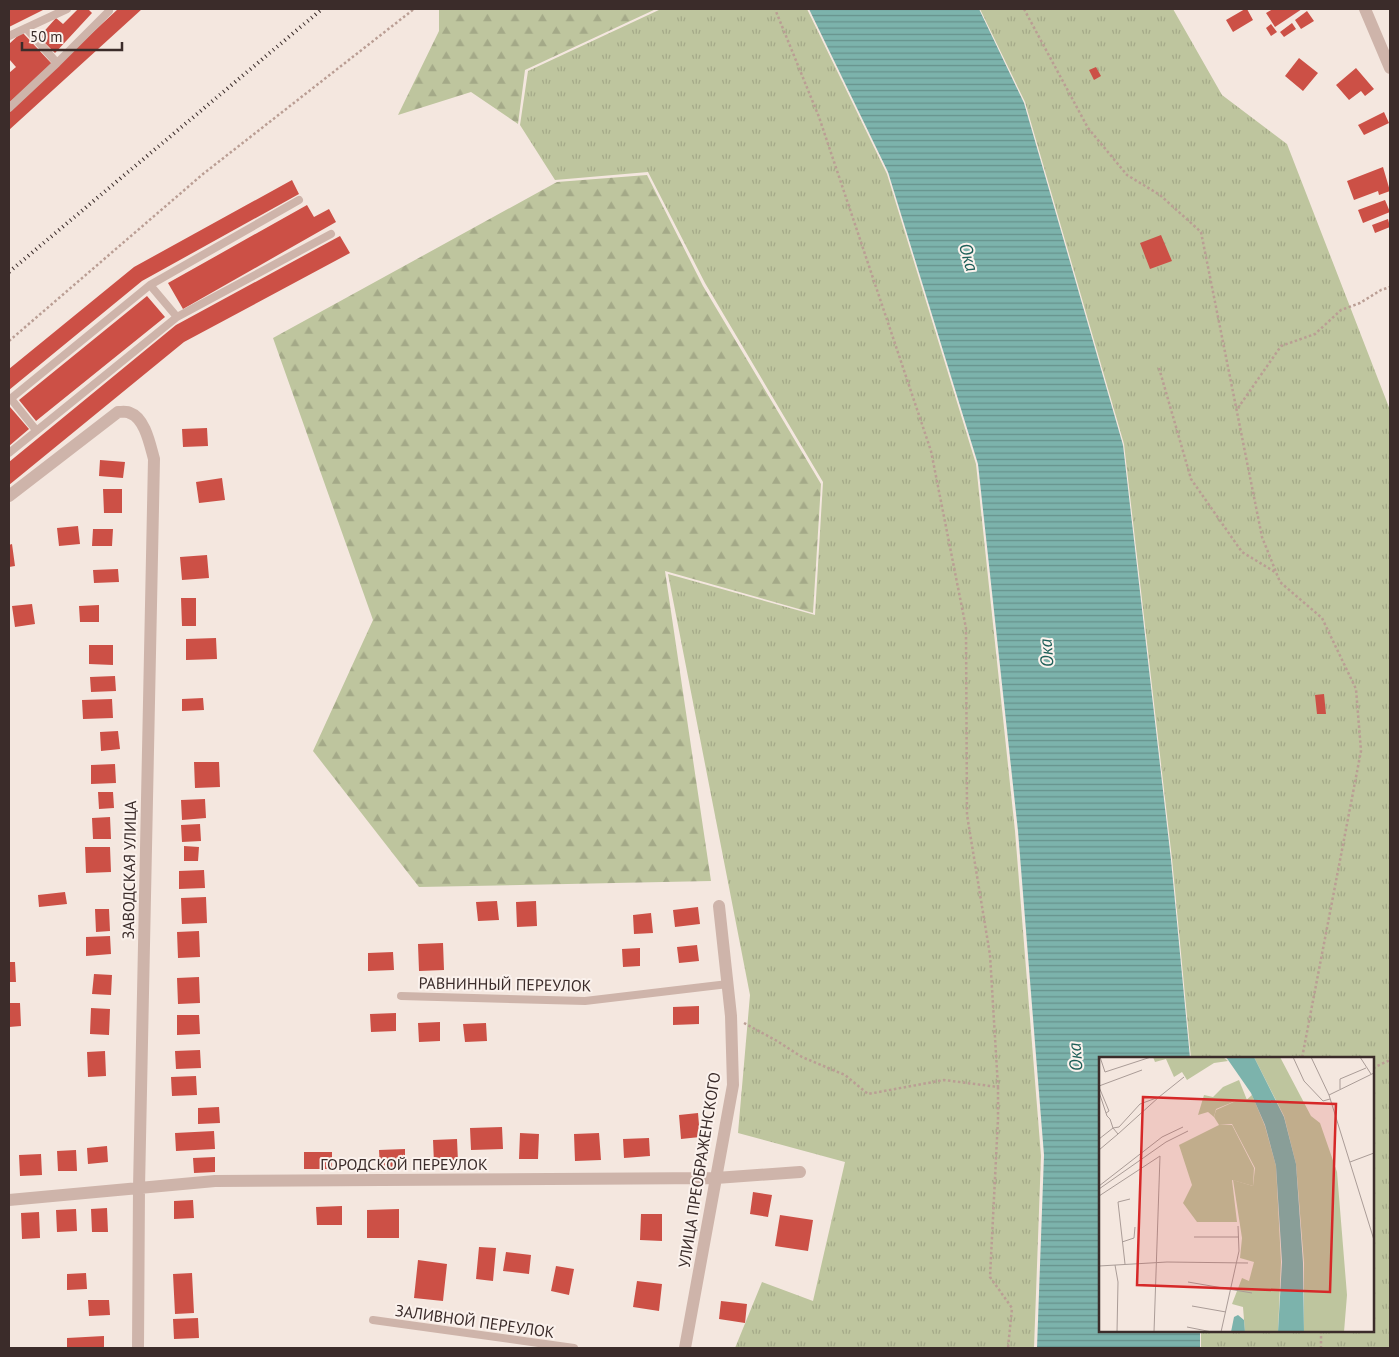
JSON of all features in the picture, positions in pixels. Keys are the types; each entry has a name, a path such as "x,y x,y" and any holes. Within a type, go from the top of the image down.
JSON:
{"street":[{"path":"1365,9 1390,68"},
{"name":"ЗАВОДСКАЯ УЛИЦА","path":"9,496 118,412 129,412 138,417 146,432 154,459 139,1188 138,1348"},
{"name":"УЛИЦА ПРЕОБРАЖЕНСКОГО","path":"685,1348 732,1085 731,1016 719,906"},
{"name":"ГОРОДСКОЙ ПЕРЕУЛОК","path":"9,1200 215,1181 716,1178 800,1172"}],"lane":[{"path":"9,36 67,9"},
{"path":"9,108 57,63 109,9"},
{"path":"26,28 57,63"},
{"path":"36,430 10,399 150,285 298,200"},
{"path":"9,453 177,317 331,234"},
{"path":"150,285 177,317"},
{"name":"РАВНИННЫЙ ПЕРЕУЛОК","path":"401,996 585,1001 728,984"},
{"name":"ЗАЛИВНОЙ ПЕРЕУЛОК","path":"373,1320 574,1348"}],"path":[{"path":"9,341 204,174 414,9"},
{"path":"775,9 819,117 931,451 966,628 967,815 990,955 998,1087 990,1277 1012,1308 1008,1348"},
{"path":"1024,9 1088,128 1127,175 1160,195 1201,232 1262,537 1280,582 1322,618 1356,689 1360,751 1302,1057"},
{"path":"1237,409 1281,346 1315,334 1341,310 1360,303 1381,290 1390,287"},
{"path":"1159,368 1192,479 1242,552 1276,573"},
{"path":"731,1016 802,1057 845,1074 868,1094 944,1080 998,1087"},
{"path":"1374,1068 1390,1060"},
{"path":"1320,1332 1321,1348"}],"green space":[{"path":"439,9 656,9 525,70 518,124 471,92 398,115 439,31"},
{"path":"661,9 807,9 887,174 976,464 1015,831 1041,1156 1034,1348 735,1348 762,1282 813,1301 845,1162 738,1133 750,995 668,574 815,615 823,482 705,283 648,172 555,180 520,125 528,71"},
{"path":"980,9 1173,9 1222,95 1287,144 1390,410 1390,1348 1201,1348 1201,1332 1374,1332 1374,1057 1191,1057 1172,859 1124,444 1025,102"},
{"path":"647,175 703,286 821,484 813,613 665,571 711,881 419,887 313,751 373,620 273,338 557,182"}],"water":[{"name":"Ока","path":"809,9 979,9 1024,103 1123,445 1171,860 1190,1057 1099,1057 1099,1332 1200,1332 1200,1348 1037,1348 1044,1155 1018,831 978,464 888,172"}],"building":[{"path":"9,9 45,9 9,27"},
{"path":"78,9 88,9 92,13 55,53 39,37 56,18 63,24"},
{"path":"118,9 142,9 9,130 9,110"},
{"path":"1247,9 1253,20 1233,32 1226,20"},
{"path":"1273,9 1302,9 1275,27 1266,13"},
{"path":"1307,11 1314,21 1301,29 1295,20"},
{"path":"1292,23 1296,29 1284,37 1280,32"},
{"path":"1271,24 1277,32 1271,36 1266,28"},
{"path":"22,32 52,64 9,103 9,73 16,67 9,59 9,44"},
{"path":"1299,58 1318,73 1303,91 1285,76"},
{"path":"1096,67 1101,76 1094,80 1089,70"},
{"path":"1356,68 1374,89 1365,96 1361,91 1349,100 1336,85"},
{"path":"1384,112 1389,123 1364,135 1358,125"},
{"path":"1383,167 1390,191 1379,195 1378,191 1354,200 1347,181"},
{"path":"292,180 299,194 142,281 9,390 9,369 134,267"},
{"path":"1385,200 1390,212 1363,223 1358,210"},
{"path":"307,205 314,217 329,209 336,222 183,309 168,283"},
{"path":"1388,219 1390,227 1375,233 1372,225"},
{"path":"1161,235 1172,261 1150,269 1140,243"},
{"path":"340,236 350,253 184,342 9,485 9,462 176,325"},
{"path":"147,296 165,317 36,421 19,400"},
{"path":"9,408 29,429 9,446"},
{"path":"207,428 208,446 183,447 182,429"},
{"path":"100,460 125,462 123,478 99,476"},
{"path":"222,478 225,500 199,503 196,482"},
{"path":"103,489 122,489 122,513 104,513"},
{"path":"78,526 80,544 59,546 57,528"},
{"path":"93,529 113,529 112,546 92,546"},
{"path":"12,544 15,566 9,567 9,545"},
{"path":"207,555 209,578 182,580 180,557"},
{"path":"118,569 119,582 94,583 93,570"},
{"path":"181,598 196,598 196,626 182,626"},
{"path":"32,604 35,624 15,627 12,606"},
{"path":"99,605 99,622 80,622 79,606"},
{"path":"216,638 217,659 186,660 186,639"},
{"path":"89,645 113,645 113,665 89,664"},
{"path":"115,676 116,691 91,692 90,677"},
{"path":"1324,694 1326,714 1317,714 1315,695"},
{"path":"203,698 204,710 182,711 182,699"},
{"path":"112,699 113,718 83,719 82,700"},
{"path":"118,731 120,749 101,751 100,732"},
{"path":"194,762 219,762 220,787 195,788"},
{"path":"115,764 116,783 91,784 91,765"},
{"path":"98,792 113,792 114,808 99,809"},
{"path":"205,799 206,818 182,820 181,800"},
{"path":"110,817 111,839 93,839 92,818"},
{"path":"200,824 201,841 182,842 181,825"},
{"path":"184,846 199,847 198,861 184,861"},
{"path":"85,847 110,847 111,872 86,873"},
{"path":"204,870 205,888 179,889 179,871"},
{"path":"65,892 67,904 39,907 38,895"},
{"path":"206,897 207,923 182,924 181,898"},
{"path":"497,901 499,920 478,921 476,902"},
{"path":"536,901 537,926 517,927 516,902"},
{"path":"698,907 700,924 675,927 673,910"},
{"path":"95,909 109,909 110,931 96,932"},
{"path":"651,913 653,933 634,934 633,915"},
{"path":"199,931 200,957 178,958 177,932"},
{"path":"110,936 111,954 86,956 86,937"},
{"path":"443,943 444,970 419,971 418,944"},
{"path":"697,945 699,961 679,963 677,947"},
{"path":"640,948 640,966 623,967 622,949"},
{"path":"393,952 394,970 368,971 368,953"},
{"path":"9,962 15,962 16,982 9,982"},
{"path":"94,974 112,975 111,995 92,994"},
{"path":"199,977 200,1003 178,1004 177,978"},
{"path":"9,1003 20,1003 21,1026 9,1027"},
{"path":"699,1006 699,1024 673,1025 673,1007"},
{"path":"91,1008 110,1009 109,1035 90,1034"},
{"path":"396,1013 396,1031 371,1032 370,1014"},
{"path":"177,1015 199,1015 200,1034 177,1035"},
{"path":"440,1022 440,1041 419,1042 418,1023"},
{"path":"486,1023 487,1041 465,1042 463,1024"},
{"path":"200,1050 201,1068 176,1069 175,1051"},
{"path":"105,1051 106,1076 88,1077 87,1052"},
{"path":"196,1076 197,1095 172,1096 171,1077"},
{"path":"219,1107 220,1123 198,1124 198,1108"},
{"path":"698,1113 700,1137 681,1139 679,1115"},
{"path":"502,1127 503,1149 471,1150 470,1128"},
{"path":"214,1131 215,1149 176,1151 175,1133"},
{"path":"520,1133 539,1134 538,1159 519,1159"},
{"path":"599,1133 601,1160 575,1161 574,1134"},
{"path":"649,1138 650,1156 624,1158 623,1139"},
{"path":"457,1139 458,1162 434,1163 433,1140"},
{"path":"107,1146 108,1162 88,1164 87,1148"},
{"path":"405,1149 405,1167 380,1169 379,1150"},
{"path":"76,1150 77,1171 58,1171 57,1151"},
{"path":"304,1152 332,1152 332,1169 304,1169"},
{"path":"41,1154 42,1175 20,1176 19,1155"},
{"path":"215,1157 215,1172 194,1173 193,1158"},
{"path":"753,1192 772,1195 768,1217 750,1214"},
{"path":"193,1200 194,1218 174,1219 174,1201"},
{"path":"342,1206 342,1225 317,1225 316,1207"},
{"path":"107,1208 108,1232 92,1232 91,1209"},
{"path":"76,1209 77,1231 57,1232 56,1210"},
{"path":"399,1209 399,1238 367,1238 367,1210"},
{"path":"39,1212 40,1238 22,1239 21,1213"},
{"path":"641,1214 662,1214 662,1241 640,1240"},
{"path":"780,1215 813,1220 808,1251 775,1246"},
{"path":"479,1247 496,1248 493,1281 476,1279"},
{"path":"506,1252 531,1255 529,1274 503,1271"},
{"path":"418,1260 447,1264 443,1301 414,1298"},
{"path":"556,1266 574,1269 569,1295 551,1291"},
{"path":"86,1273 87,1289 67,1290 67,1274"},
{"path":"192,1273 194,1313 175,1314 173,1274"},
{"path":"637,1281 662,1284 659,1311 633,1307"},
{"path":"88,1300 109,1300 110,1315 89,1316"},
{"path":"721,1301 747,1304 745,1323 719,1319"},
{"path":"198,1318 199,1338 174,1339 173,1319"},
{"path":"104,1336 104,1348 67,1348 67,1338"}],"railway":[{"path":"9,272 322,9"}]}
